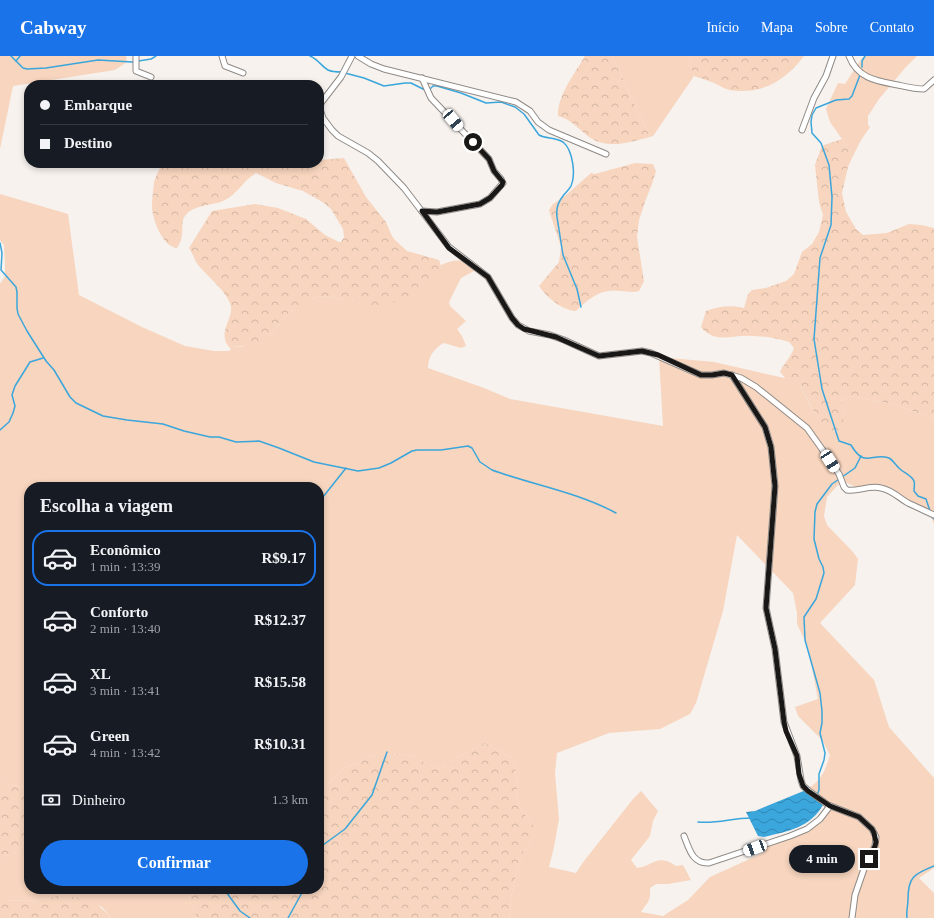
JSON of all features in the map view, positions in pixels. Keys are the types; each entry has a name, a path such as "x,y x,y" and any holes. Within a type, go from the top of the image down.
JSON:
{"street":[{"path":"136,56 136,71 151,77"},
{"path":"222,56 226,66 243,73"},
{"path":"324,99 341,77 352,56"},
{"path":"358,56 384,69 516,102 530,111 538,122 549,130 606,154"},
{"path":"802,130 814,98 826,76 833,56"},
{"path":"849,56 851,62 864,75 884,83 924,89 934,80"},
{"path":"422,78 431,98 489,159 494,171 503,183 490,198 480,204 437,212 422,211"},
{"path":"324,119 338,136 378,161 404,188 449,248 488,277 512,318 524,329 556,337 599,356 642,351 658,355 701,375 724,373 748,381 800,422 812,435 838,474 845,488 849,490 870,487 886,489 911,504 934,515"},
{"path":"732,375 765,427 771,447 775,486 766,608 775,649 784,722 797,756 799,774 803,786 812,794 830,806 859,817 872,829 876,838 875,846 855,895 852,918"},
{"path":"684,836 695,859 704,863 709,863 807,829 820,819 830,806"}],"green space":[{"path":"0,56 126,56 127,62 115,70 51,80 24,80 24,84 13,86 0,149"},
{"path":"585,56 612,56 650,137 624,143 607,144 592,139 575,125 558,116 558,108 563,93"},
{"path":"612,56 691,56 689,62 694,76 653,136 650,137"},
{"path":"691,56 804,56 789,73 772,84 762,88 741,91 729,90 694,76 689,62"},
{"path":"866,56 917,56 879,99 868,116 868,125 870,127 861,140 852,158 842,139 830,122 826,109 838,83 845,84 862,58"},
{"path":"842,139 852,158 848,167 842,193 846,212 856,229 863,235 887,233 909,224 934,228 934,419 896,405 850,396 842,400 844,415 842,429 833,431 828,429 818,418 799,383 786,379 780,372 794,348 789,342 761,336 724,338 712,336 701,327 706,311 725,306 744,308 748,294 752,290 766,288 786,281 794,274 802,252 812,244 819,232 823,215 819,202 815,165 821,148 824,145"},
{"path":"344,158 366,197 386,222 394,239 407,251 439,260 442,269 437,280 417,298 374,306 363,305 352,300 343,300 327,296 315,297 292,311 268,337 251,346 229,347 226,341 225,330 231,314 230,303 219,287 196,262 189,248 212,211 255,204 278,208 306,219 325,235 339,242 341,242 344,237 343,229 331,209 324,203 303,191 276,183 256,173 225,200 198,207 189,212 183,220 180,243 177,248 172,247 163,238 154,220 152,208 154,183 160,168 324,168 324,160"},
{"path":"635,163 653,164 656,171 639,220 637,237 644,281 639,291 607,291 591,298 576,311 560,306 546,295 539,286 559,262 561,247 549,210 553,204 565,196 591,173 595,174"},
{"path":"0,194 68,214 79,295 142,327 185,346 214,351 229,351 231,349 229,347 242,347 268,337 283,319 297,307 315,297 327,296 343,300 352,300 363,305 442,269 441,265 455,261 462,261 470,265 474,271 461,278 449,302 450,306 466,321 457,329 466,346 461,348 444,343 440,345 430,357 428,368 510,399 663,426 659,357 714,362 793,380 799,383 819,419 831,430 837,432 844,415 842,400 850,396 896,405 934,419 934,524 930,515 893,489 873,484 856,487 845,482 838,485 827,497 824,516 827,525 858,559 855,585 820,623 874,680 889,727 934,778 934,868 919,878 934,893 934,918 509,918 512,892 519,862 524,850 532,841 531,821 519,806 516,792 518,785 513,759 485,743 451,761 440,769 406,754 377,755 344,768 324,787 324,482 24,482 24,789 0,781 0,284 5,276 4,245 0,240","holes":["737,535 793,593 797,613 797,624 808,647 818,699 795,707 798,716 822,740 830,755 822,776 816,783 806,790 831,807 828,813 804,830 768,843 763,853 710,877 688,900 663,916 641,912 650,896 650,888 656,884 668,884 691,880 683,865 676,866 670,862 660,860 637,868 631,860 650,836 653,821 658,811 641,791 633,799 576,873 549,867 559,819 555,773 557,753 609,733 660,729 690,714 696,703 723,611"]},
{"path":"485,743 513,759 518,785 516,792 519,806 531,821 535,829 532,841 524,850 519,862 512,892 509,918 197,918 189,894 324,894 324,787 344,768 377,755 406,754 440,769 451,761"},
{"path":"0,781 24,789 24,851 0,857"},
{"path":"24,851 24,894 189,894 197,918 111,918 102,907 61,895 42,900 0,901 0,857"},
{"path":"61,895 94,903 111,918 0,918 0,901 42,900"}],"water":[{"path":"806,790 824,803 813,818 790,830 764,837 758,836 746,812 755,811"}],"waterway":[{"path":"11,56 23,68 27,69 46,68 98,60 132,62 151,59 156,56"},
{"path":"16,61 20,56"},
{"path":"310,56 328,70 333,72 342,72"},
{"path":"862,67 862,61 865,56"},
{"path":"345,73 364,78 384,86 411,83 427,91"},
{"path":"860,75 852,96 849,99 836,100 816,108 812,115 811,122 812,133 821,143 829,165 832,197 831,225 820,258 814,339 822,389 839,441 851,445 860,456 865,458 889,458 913,479 914,491 918,496 926,499 930,511"},
{"path":"430,89 433,86 437,86 461,93 486,103 501,102 515,107 524,114 539,135 560,140 566,146 573,163 573,181 569,189 561,198 557,209 557,217 563,255 577,289 581,307"},
{"path":"0,243 2,253 1,270 16,287 18,314 27,331 46,361 54,370 70,397 76,403 103,416 163,424 184,431 210,437 219,437 236,442 259,441 314,462 358,471 379,468 412,451 441,450 468,446 472,448 480,462 492,470 570,494 616,513"},
{"path":"0,430 9,422 13,413 15,406 12,395 15,386 30,362 43,358"},
{"path":"817,795 819,790 819,774 825,753 820,733 822,711 820,693 805,640 804,617 816,599 824,573 814,539 815,512 817,504 832,484 855,468 861,456"},
{"path":"324,496 346,468"},
{"path":"931,515 934,519"},
{"path":"324,844 345,829 372,795 387,752"},
{"path":"698,822 751,818"},
{"path":"907,918 908,892 911,881 917,874 934,866"},
{"path":"228,894 240,911 250,918"},
{"path":"288,918 301,894"}],"route":[{"path":"473,142 489,159 494,171 503,182 502,185 490,198 480,204 434,213 422,211 449,248 488,277 512,318 518,325 529,331 550,335 564,340 599,356 642,351 658,355 701,375 706,376 724,373 732,375 765,427 771,447 775,486 766,608 775,649 786,731 797,756 799,774 803,786 833,808 859,817 872,829 876,842 869,859"}]}
